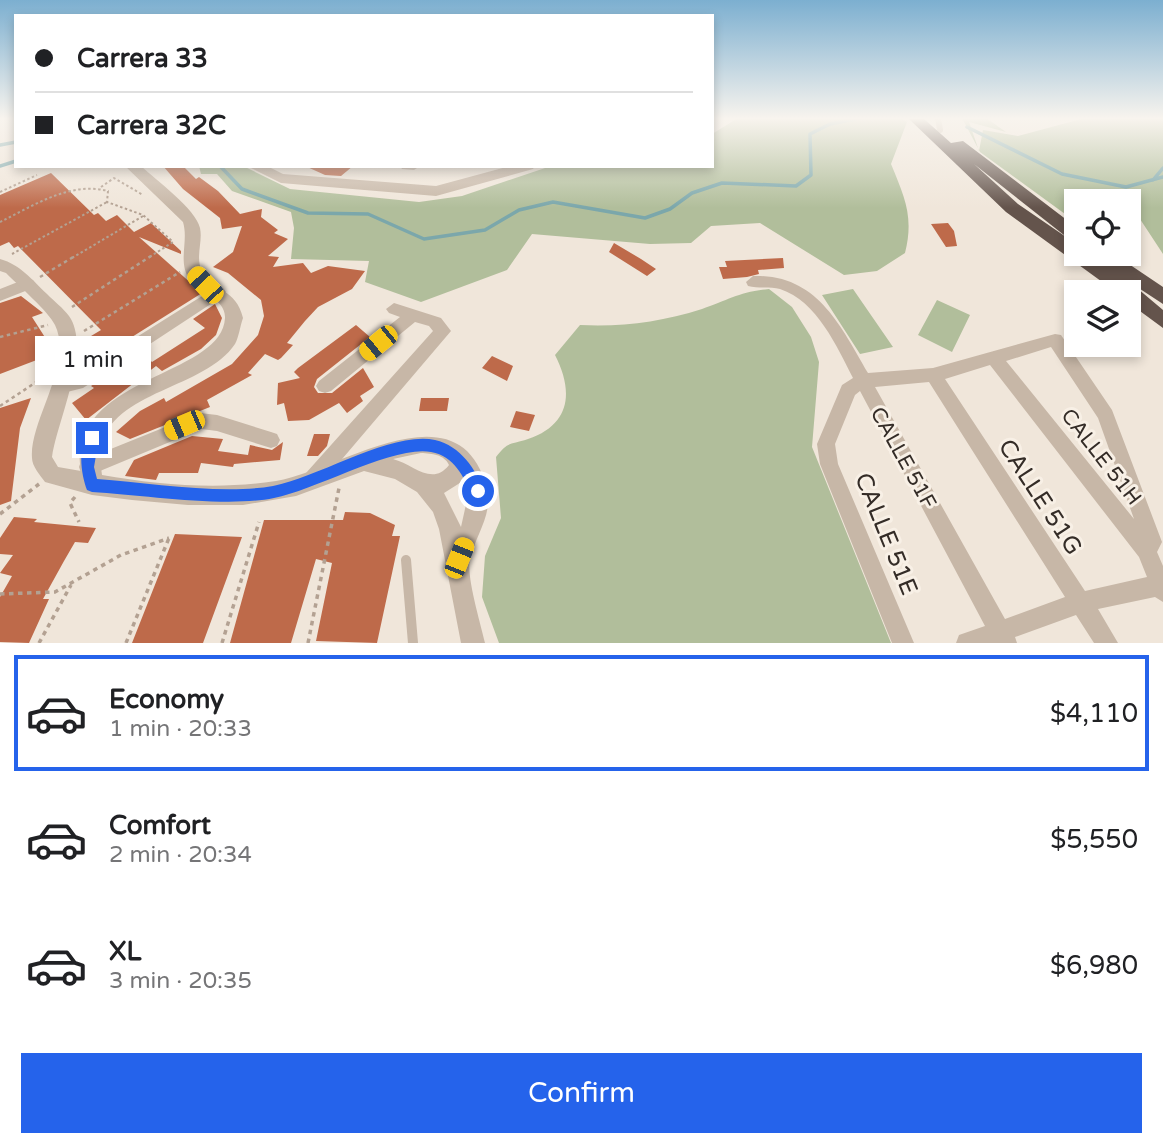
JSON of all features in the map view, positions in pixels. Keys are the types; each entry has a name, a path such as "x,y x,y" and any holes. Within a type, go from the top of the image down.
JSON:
{"highway":[{"path":"947,148 1012,208 1113,279 1163,321"},
{"path":"968,148 1064,226"},
{"path":"1119,266 1163,297"}],"street":[{"path":"90,476 92,438 102,419 138,394 216,352 229,336 234,319 223,296 205,285 191,265 195,229 190,220 134,168"},
{"path":"258,168 281,178 436,191 521,168"},
{"path":"6,260 60,319 68,341 57,379 42,459 52,475 90,476 243,495 274,492 342,471 400,447 436,446 461,460 478,491 478,512 459,558"},
{"name":"CALLE 51F","path":"753,282 773,280 787,284 803,295 837,332 1002,637"},
{"path":"0,295 29,284"},
{"path":"57,379 77,383 223,296"},
{"path":"313,479 443,331 440,326 414,314 394,309"},
{"path":"325,386 414,314"},
{"path":"862,382 933,375 1055,340 1106,415 1152,542 1146,551"},
{"name":"CALLE 51H","path":"993,357 1146,551 1162,588"},
{"name":"CALLE 51G","path":"933,375 1107,643"},
{"name":"CALLE 51E","path":"862,382 848,390 826,444 830,464 902,643"},
{"path":"90,476 200,421 217,423 271,440"},
{"path":"422,482 418,459 436,446"},
{"path":"422,482 439,486 450,480 458,471 461,460"},
{"path":"361,461 402,468 422,482 449,517 459,558 468,628 474,643"},
{"path":"967,643 1002,637 1079,603 1162,588"}],"lane":[{"path":"406,560 413,643"}],"path":[{"path":"0,192 37,175"},
{"path":"100,187 114,178 140,195 170,200"},
{"path":"0,222 75,188 100,187 108,191 107,202"},
{"path":"0,337 60,319 173,242 143,215 107,202 6,260"},
{"path":"29,284 143,215"},
{"path":"68,341 191,265"},
{"path":"0,406 57,379"},
{"path":"308,643 342,471"},
{"path":"0,514 52,475"},
{"path":"70,503 79,522"},
{"path":"222,643 259,522"},
{"path":"0,594 55,592 121,555 169,538 126,643"},
{"path":"39,643 72,583"}],"green space":[{"path":"714,148 897,148 891,164 907,208 909,229 905,253 877,271 844,275 760,223 711,226 691,243 650,244 532,234 507,270 421,302 365,282 369,261 291,259 294,228 291,212 232,191 217,174 201,174 200,168 247,168 290,189 419,202 462,196 545,168 714,168"},
{"path":"979,148 1163,148 1163,254 1141,221 1141,189 1064,189 1064,213 980,152"},
{"path":"769,289 792,307 811,337 819,362 812,447 891,643 499,643 482,597 485,556 501,518 496,457 507,446 543,433 561,415 565,404 565,381 555,355 580,325 657,320 702,309 741,294"},
{"path":"853,289 893,347 860,354 822,295"},
{"path":"937,300 970,315 952,352 918,335"}],"building":[{"path":"165,168 185,168 196,179 199,177 218,191 240,214 262,209 261,217 278,230 274,233 288,239 268,256 279,257 273,267 303,263 311,273 328,266 365,271 352,289 318,307 287,343 293,345 281,358 278,360 265,354 248,373 252,375 207,400 210,407 130,439 116,432 140,411 164,398 166,402 232,364 258,335 264,316 261,300 228,273 213,267 233,252 242,226 222,229 220,218 183,189"},
{"path":"309,168 351,168 341,176 325,175"},
{"path":"51,173 94,215 98,213 106,221 117,215 134,232 151,223 181,254 139,237 202,293 81,369 86,355 95,349 86,339 101,330 18,246 14,248 9,242 0,246 0,195"},
{"path":"948,223 954,231 957,246 946,247 931,224"},
{"path":"614,243 656,269 647,276 609,252"},
{"path":"783,258 784,268 758,270 759,274 747,277 723,279 719,267 727,267 725,261"},
{"path":"21,296 43,313 32,317 55,353 0,374 0,303"},
{"path":"215,304 222,318 216,335 201,349 162,371 156,366 86,420 72,403 94,388 91,386 142,352 152,362 205,328 193,319"},
{"path":"356,325 370,337 317,379 314,387 318,393 332,393 363,368 374,387 360,396 363,401 347,413 339,403 309,420 288,421 284,403 277,405 278,383 300,378 294,372 298,368"},
{"path":"492,356 513,366 507,381 482,368"},
{"path":"31,398 20,428 11,501 0,505 0,408"},
{"path":"421,398 449,398 447,411 419,411"},
{"path":"516,411 535,415 529,431 510,427"},
{"path":"314,434 330,434 327,446 318,456 307,456"},
{"path":"192,436 223,439 218,451 248,455 250,445 272,450 283,442 280,460 234,464 233,467 201,463 198,473 159,473 156,480 125,476 134,460"},
{"path":"345,512 370,513 395,525 392,536 400,536 377,643 316,641 332,563 316,559 291,643 230,643 264,520 343,520"},
{"path":"14,517 37,519 34,522 96,528 88,543 75,542 43,599 49,599 29,643 0,642 0,597 12,576 0,573 13,555 0,554 0,538"},
{"path":"175,534 242,537 203,643 132,643"}],"waterway":[{"path":"222,168 242,189 308,213 368,214 424,239 485,230 519,210 553,202 645,218 670,209 692,193 722,183 796,186 811,175 810,148"},
{"path":"1009,148 1062,174 1126,187 1153,180"},
{"path":"0,166 14,162"},
{"path":"1153,180 1163,168"},
{"path":"1153,180 1163,177"}],"route":[{"path":"92,438 88,467 92,485 243,495 274,492 342,471 400,447 420,445 436,446 461,460 478,491"}]}
